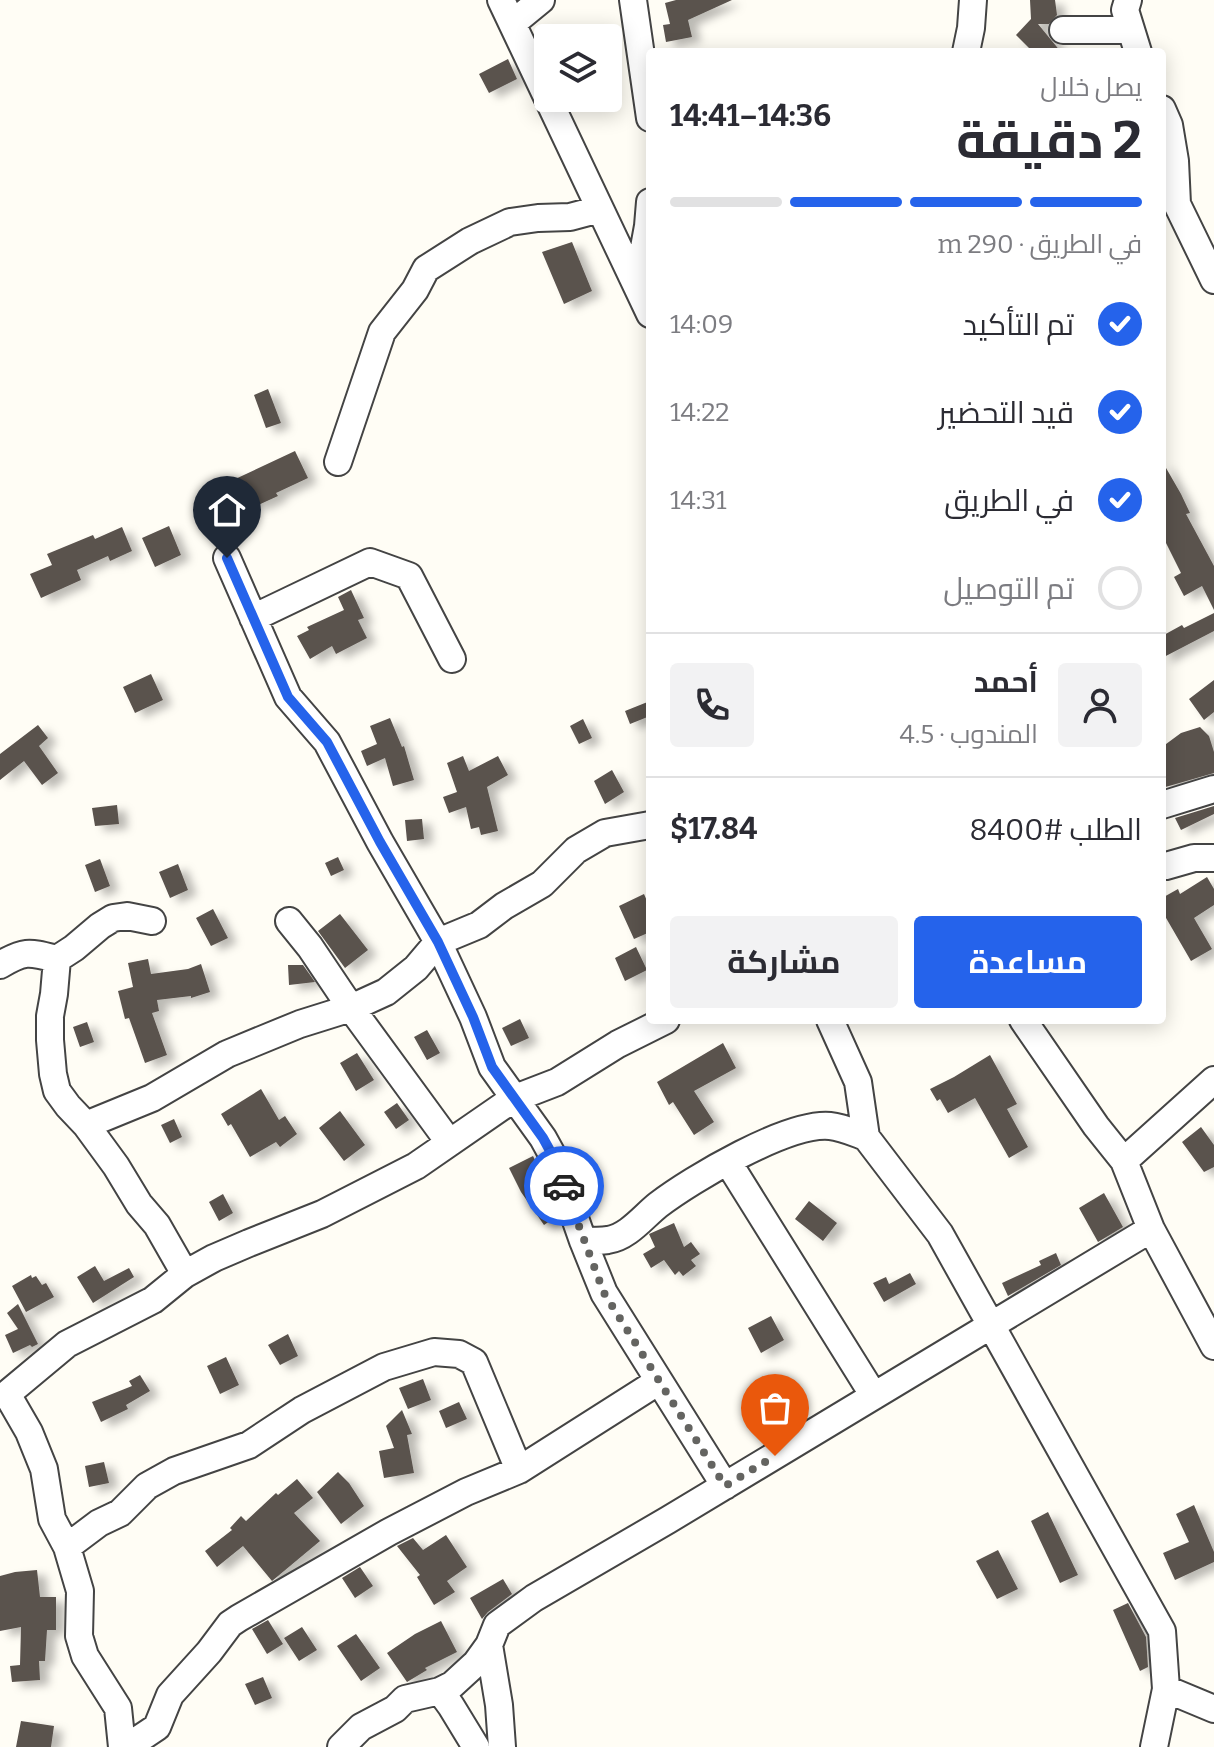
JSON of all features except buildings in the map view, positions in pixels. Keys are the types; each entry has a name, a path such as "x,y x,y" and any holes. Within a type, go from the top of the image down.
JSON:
{"street":[{"path":"541,0 507,12 646,305"},
{"path":"633,0 646,90"},
{"path":"967,48 973,0"},
{"path":"1063,30 1134,41 1125,10 1128,0"},
{"path":"1166,118 1175,161 1177,204 1214,280"},
{"path":"338,462 382,332 415,290 426,269 470,241 510,222 570,217 600,209"},
{"path":"637,286 646,237"},
{"path":"227,558 288,697 327,742 438,942 492,1067 554,1158 604,1293 725,1486"},
{"path":"253,618 370,562 409,576 452,659"},
{"path":"1166,804 1214,789"},
{"path":"86,1125 152,1098 227,1054 386,992 416,968 438,942 479,925 542,884 576,850 605,833 646,826"},
{"path":"1166,864 1194,858 1214,858"},
{"path":"0,965 17,955 35,953 57,959 113,918 127,916 152,921"},
{"path":"289,921 449,1142"},
{"path":"57,959 50,1016 53,1074 57,1091 116,1166 139,1204 157,1225 185,1274"},
{"path":"658,1024 618,1044 557,1082 513,1099 416,1166 322,1214 214,1258 185,1274 153,1300 67,1344 7,1394 29,1432 44,1469 52,1519 67,1547 80,1591 79,1636 85,1656 118,1708 125,1747 157,1727 170,1695 230,1624 389,1532 466,1492 519,1470 659,1381"},
{"path":"832,1024 858,1082 866,1137 940,1234 1162,1631 1166,1689 1154,1747"},
{"path":"1026,1024 1124,1161 1151,1229 1214,1346"},
{"path":"1124,1161 1214,1080"},
{"path":"583,1241 611,1240 631,1229 659,1205 728,1162 805,1128 831,1126 866,1137"},
{"path":"728,1162 874,1396"},
{"path":"341,1747 361,1727 395,1709 405,1699 452,1685 476,1663 489,1645 497,1625 509,1615 1151,1229"},
{"path":"67,1547 99,1523 120,1513 147,1486 174,1471 249,1445 302,1410 384,1367 434,1352 459,1354 474,1362 519,1470"},
{"path":"489,1645 502,1747"},
{"path":"1166,1689 1214,1709"},
{"path":"440,1691 476,1747"}],"way so far":[{"path":"564,1186 604,1293 725,1486 775,1456"}],"route":[{"path":"227,558 288,697 327,742 438,942 492,1067 543,1138 564,1186"}]}
